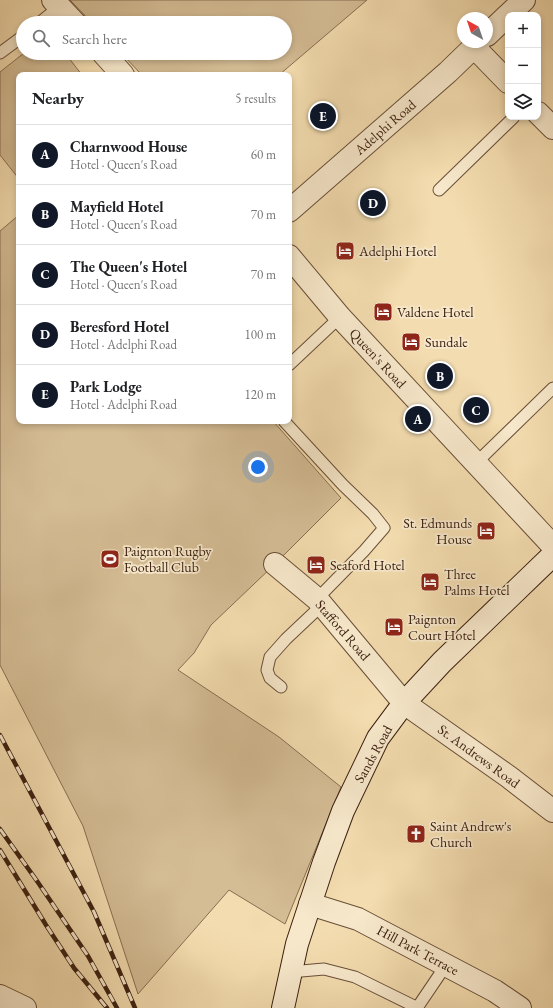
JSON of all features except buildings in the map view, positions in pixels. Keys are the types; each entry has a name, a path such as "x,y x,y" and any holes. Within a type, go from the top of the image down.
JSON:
{"street":[{"name":"Adelphi Road","path":"511,12 524,0"},
{"path":"56,3 68,16"},
{"name":"Adelphi Road","path":"493,29 505,18"},
{"name":"Adelphi Road","path":"292,208 448,72 473,48"},
{"path":"485,48 505,78"},
{"path":"110,60 121,72"},
{"path":"541,116 553,128"},
{"name":"Queen's Road","path":"292,260 340,317 553,546"},
{"name":"Sands Road","path":"283,1008 297,944 324,862 343,811 378,738 404,703 442,662 553,555"},
{"name":"Stafford Road","path":"275,564 320,602 404,703"},
{"name":"St. Andrews Road","path":"404,703 509,777 553,811"},
{"name":"Hill Park Terrace","path":"310,904 358,919 495,991 520,1008"},
{"path":"0,996 25,1008"}],"lane":[{"path":"45,16 56,3"},
{"path":"0,53 16,41"},
{"path":"439,190 511,120"},
{"path":"292,362 340,317"},
{"path":"476,463 553,388"},
{"path":"281,687 270,678 267,670 270,657 384,528 373,514 343,485 287,424"},
{"path":"290,972 324,969 355,977 417,1008 446,965"}],"shaded area":[{"path":"70,0 367,0 283,72 139,72 128,60 292,60 292,16 85,16"},
{"path":"16,59 70,60 80,72 16,72 16,175 0,155 0,72"},
{"path":"16,218 16,424 276,424 341,498 211,625 194,653 178,670 279,737 341,787 285,924 229,890 138,994 83,826 0,665 0,231"}],"railway":[{"path":"0,735 94,912 135,1008"},
{"path":"0,829 88,956 117,1008"},
{"path":"0,850 74,968 107,1008"}],"place":[{"name":"Park Lodge","path":"323,116"},
{"name":"Beresford Hotel","path":"373,203"},
{"name":"Adelphi Hotel","path":"345,251"},
{"name":"Valdene Hotel","path":"383,312"},
{"name":"Sundale","path":"411,342"},
{"name":"Mayfield Hotel","path":"440,376"},
{"name":"The Queen's Hotel","path":"476,410"},
{"name":"Charnwood House","path":"418,419"},
{"name":"St. Edmunds House","path":"486,531"},
{"name":"Paignton Rugby Football Club","path":"110,559"},
{"name":"Seaford Hotel","path":"316,565"},
{"name":"Three Palms Hotel","path":"430,582"},
{"name":"Paignton Court Hotel","path":"394,627"},
{"name":"Saint Andrew's Church","path":"416,834"}]}
